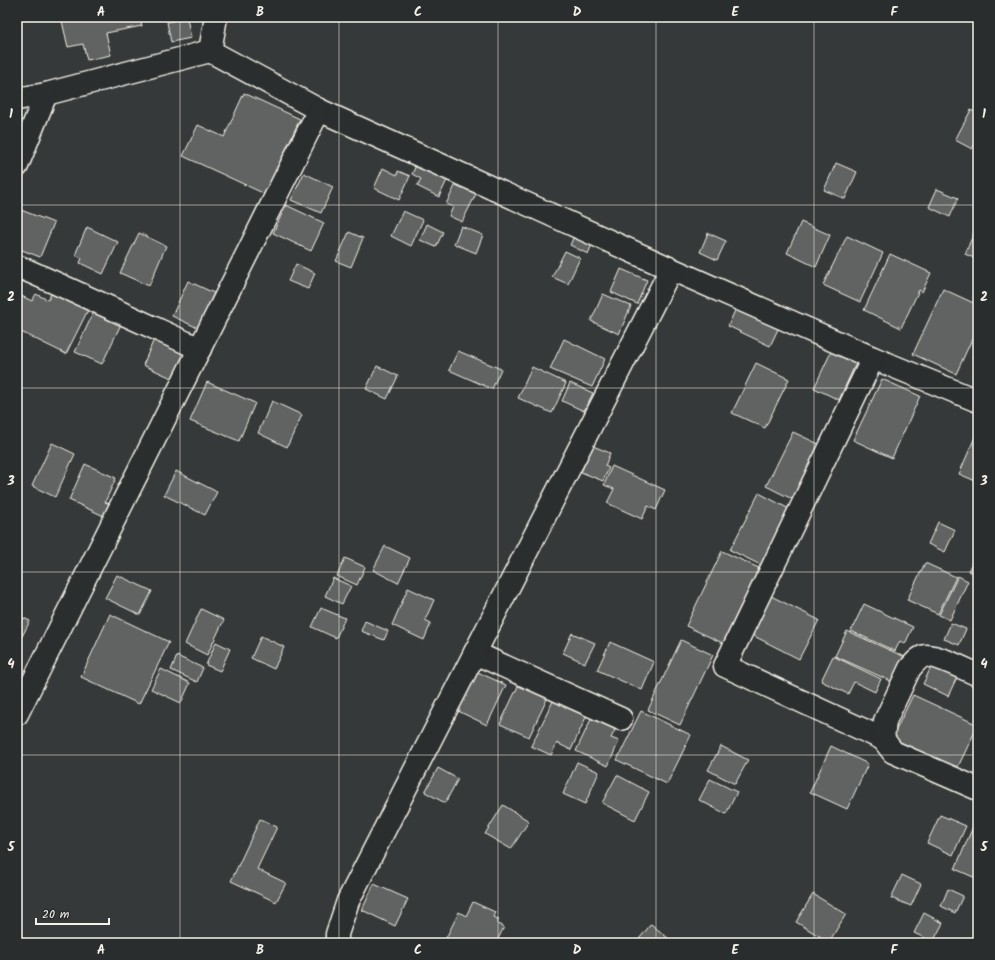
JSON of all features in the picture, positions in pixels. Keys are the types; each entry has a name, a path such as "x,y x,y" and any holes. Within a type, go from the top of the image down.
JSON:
{"street":[{"path":"210,51 216,17"},
{"path":"17,99 46,94 210,51 319,110 671,269 873,358 978,401"},
{"path":"17,166 46,94"},
{"path":"17,714 319,110"},
{"path":"17,266 93,299 126,316 200,349"},
{"path":"337,943 337,934 348,901 671,269"},
{"path":"873,358 725,666 882,740 893,752 978,789"},
{"path":"475,653 621,719"},
{"path":"882,740 885,721 910,668 916,661 925,656 936,657 978,675"}],"building":[{"path":"61,17 140,17 142,26 106,33 111,55 87,60 83,44 68,47"},
{"path":"187,18 191,38 171,42 167,22"},
{"path":"244,93 300,119 265,194 183,156 198,125 224,137"},
{"path":"971,110 978,114 978,138 972,149 955,140"},
{"path":"417,163 448,178 439,197 417,186 421,179 412,174"},
{"path":"836,163 857,172 845,199 824,190"},
{"path":"383,168 397,175 398,171 410,176 399,200 374,188"},
{"path":"304,173 333,187 321,213 291,200"},
{"path":"457,182 477,192 462,222 449,216 453,207 446,204"},
{"path":"937,189 958,198 950,217 929,207"},
{"path":"286,205 324,223 311,251 273,233"},
{"path":"21,210 54,223 40,257 17,248 17,219"},
{"path":"403,211 423,220 411,246 391,236"},
{"path":"801,222 830,235 816,267 787,253"},
{"path":"427,224 443,232 436,247 420,240"},
{"path":"461,226 483,235 476,253 454,244"},
{"path":"87,227 118,242 103,274 80,263 82,258 75,255"},
{"path":"976,228 978,229 978,260 965,254"},
{"path":"349,232 363,238 351,267 336,261"},
{"path":"139,233 166,246 149,286 120,273"},
{"path":"708,233 726,241 717,260 700,252"},
{"path":"575,234 593,242 588,254 570,245"},
{"path":"847,236 883,253 860,302 823,285"},
{"path":"565,251 580,258 568,284 552,277"},
{"path":"890,254 931,273 922,292 919,290 901,328 864,310"},
{"path":"296,264 315,273 308,289 288,281"},
{"path":"621,269 647,280 637,304 611,292"},
{"path":"188,281 214,293 198,328 172,316"},
{"path":"943,289 978,305 978,326 956,374 913,354"},
{"path":"53,290 89,308 66,354 17,330 17,294 32,301 36,294 48,300"},
{"path":"603,294 631,306 619,334 591,321"},
{"path":"737,306 780,325 770,346 728,326"},
{"path":"96,307 123,320 102,364 75,352"},
{"path":"155,337 188,352 176,380 143,365"},
{"path":"564,339 605,359 592,387 550,369"},
{"path":"458,351 501,369 492,389 449,370"},
{"path":"831,352 856,363 839,400 814,388"},
{"path":"756,363 789,379 765,428 732,413"},
{"path":"377,366 398,376 387,399 366,389"},
{"path":"532,367 566,383 552,413 518,398"},
{"path":"882,379 920,396 892,458 853,440"},
{"path":"207,382 255,403 239,441 190,421"},
{"path":"570,383 593,393 584,411 562,401"},
{"path":"272,401 302,415 287,447 258,433"},
{"path":"978,430 978,482 959,474"},
{"path":"793,432 823,446 796,501 766,486"},
{"path":"52,443 75,454 55,497 32,486"},
{"path":"593,446 610,453 605,466 609,468 603,481 581,472"},
{"path":"85,464 116,478 105,502 112,505 106,517 69,500"},
{"path":"612,466 665,490 656,510 648,506 642,519 607,503 614,489 604,485"},
{"path":"176,471 217,492 205,515 164,495"},
{"path":"759,493 793,511 765,567 730,550"},
{"path":"938,522 955,530 945,552 928,544"},
{"path":"385,546 410,558 398,583 373,570"},
{"path":"722,551 763,570 727,645 686,626"},
{"path":"978,551 978,575 968,571"},
{"path":"345,558 365,567 357,585 337,576"},
{"path":"925,563 956,577 938,614 907,600"},
{"path":"117,575 152,591 140,615 105,598"},
{"path":"958,576 968,581 950,620 939,615"},
{"path":"333,578 351,586 342,604 325,596"},
{"path":"408,588 434,600 425,620 431,623 424,640 392,625"},
{"path":"771,596 819,620 799,659 752,635"},
{"path":"864,604 913,627 905,644 900,641 895,651 851,631"},
{"path":"321,608 345,618 336,638 312,627"},
{"path":"201,609 224,620 207,655 185,644"},
{"path":"110,614 169,642 139,704 81,677"},
{"path":"17,615 30,621 17,646"},
{"path":"365,621 388,631 384,640 361,631"},
{"path":"951,623 966,629 959,645 944,639"},
{"path":"847,631 905,657 893,682 835,656"},
{"path":"572,633 595,643 585,663 563,653"},
{"path":"261,636 284,647 274,669 251,658"},
{"path":"681,640 713,655 680,725 648,710"},
{"path":"216,642 230,649 220,671 206,665"},
{"path":"610,642 654,662 642,690 597,670"},
{"path":"177,656 203,668 197,682 171,670"},
{"path":"833,656 881,679 875,692 854,682 848,694 821,681"},
{"path":"933,663 958,675 948,696 923,684"},
{"path":"161,669 190,683 181,703 151,689"},
{"path":"473,670 506,685 487,725 454,709"},
{"path":"519,684 548,697 529,737 500,724"},
{"path":"913,695 978,725 957,769 892,738"},
{"path":"554,699 587,715 571,750 557,743 551,755 531,746"},
{"path":"641,711 691,735 667,784 617,760"},
{"path":"592,717 616,728 611,738 619,741 608,766 576,751"},
{"path":"721,746 748,760 735,784 708,770"},
{"path":"831,746 868,764 847,809 810,792"},
{"path":"577,762 599,772 585,804 563,794"},
{"path":"438,768 458,779 445,803 425,792"},
{"path":"617,775 649,792 635,820 602,803"},
{"path":"710,779 737,792 726,814 699,800"},
{"path":"503,805 529,821 511,849 485,834"},
{"path":"940,815 966,826 953,855 927,843"},
{"path":"978,815 978,879 955,869"},
{"path":"260,819 277,827 257,869 286,883 276,902 231,881"},
{"path":"902,875 921,884 911,906 891,898"},
{"path":"374,884 408,899 395,926 362,910"},
{"path":"948,889 963,896 955,913 941,906"},
{"path":"813,894 846,914 829,942 796,922"},
{"path":"473,902 495,912 493,917 499,919 497,923 504,927 496,943 450,943 445,940 459,912 466,916"},
{"path":"924,913 943,923 933,942 914,933"},
{"path":"651,924 674,943 636,943"},
{"path":"978,930 978,943 971,943"}]}
